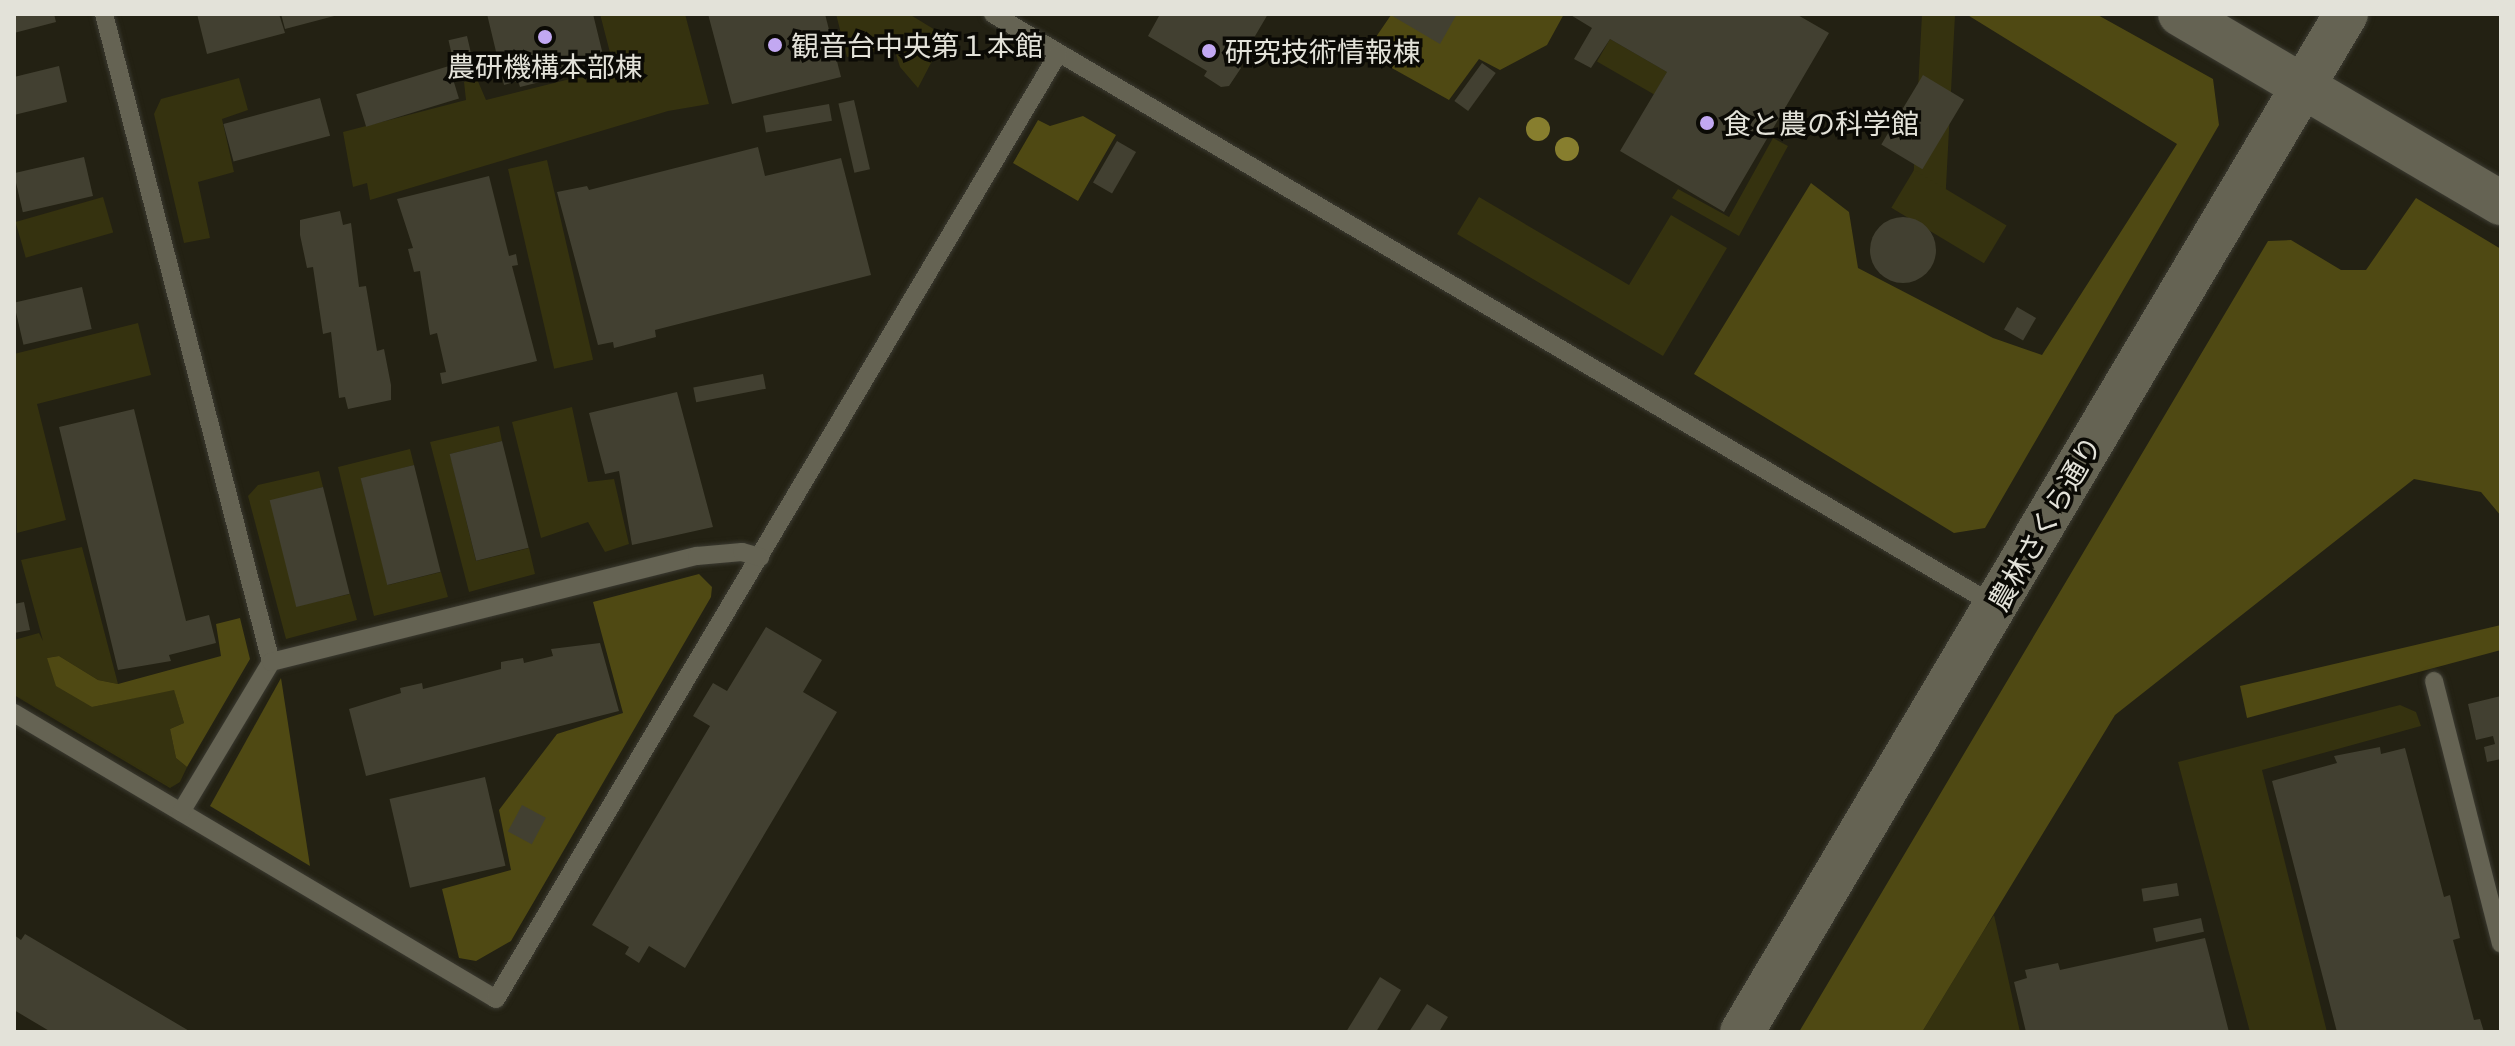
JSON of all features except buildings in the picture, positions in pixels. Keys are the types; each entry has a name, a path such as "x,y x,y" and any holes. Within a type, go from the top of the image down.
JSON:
{"street":[{"path":"2180,14 2501,203"},
{"name":"農林さくら通り","path":"1742,1032 2346,14"}],"lane":[{"path":"104,14 271,662"},
{"path":"993,14 1996,606"},
{"path":"14,713 496,999 1058,54"},
{"path":"181,812 271,662 697,556 742,552 760,557"},
{"path":"2434,681 2501,944"}],"shaded area":[{"path":"600,14 685,14 709,104 668,111 370,200 367,183 353,187 343,132 466,100 464,82 477,79 486,100 614,68"},
{"path":"836,14 909,14 945,36 918,88 900,67 894,48 847,57"},
{"path":"1564,14 1547,45 1500,70 1479,59 1449,100 1365,53 1391,15"},
{"path":"1922,14 1955,16 1945,196 1913,195"},
{"path":"1966,14 2096,14 2213,79 2219,125 1985,528 1954,533 1694,374 1811,183 1849,212 1858,268 1993,338 2042,355 2177,144"},
{"path":"1610,39 1667,72 1654,95 1597,62"},
{"path":"239,78 248,110 222,119 234,172 198,182 210,238 184,243 154,114 161,99"},
{"path":"1083,116 1116,135 1078,201 1013,163 1038,120 1050,126"},
{"path":"1773,138 1788,146 1739,236 1672,198 1678,189 1729,217"},
{"path":"547,160 593,360 554,369 508,169"},
{"path":"1914,170 2007,226 1984,263 1891,208"},
{"path":"103,197 113,233 26,258 16,222"},
{"path":"1479,197 1629,285 1671,215 1727,248 1663,356 1457,234"},
{"path":"2416,198 2501,249 2501,516 2481,492 2414,479 2115,715 1922,1032 1799,1032 2268,241 2291,240 2341,270 2366,270"},
{"path":"138,323 151,375 37,404 66,520 17,533 14,354"},
{"path":"572,407 588,482 614,479 629,544 605,552 588,522 541,538 512,422"},
{"path":"499,426 502,441 450,454 476,561 529,548 535,574 469,592 430,442"},
{"path":"410,449 414,465 361,479 388,585 441,572 448,597 374,616 338,467"},
{"path":"319,471 323,487 271,501 297,606 350,594 357,620 286,639 248,496 258,485"},
{"path":"82,547 118,684 98,680 59,656 47,658 92,707 174,689 184,723 170,729 176,758 187,767 180,782 170,788 14,695 14,640 39,633 43,641 21,560"},
{"path":"699,574 712,587 711,597 511,941 476,961 459,958 442,889 511,870 499,810 557,734 623,713 593,602"},
{"path":"240,618 250,659 187,767 176,758 170,729 184,723 174,690 92,707 56,686 47,658 59,656 98,680 118,684 221,656 216,624"},
{"path":"2501,625 2501,650 2247,718 2240,686"},
{"path":"281,678 310,866 210,806"},
{"path":"2400,705 2416,712 2421,726 2262,770 2327,1032 2250,1032 2178,762"},
{"path":"1994,915 2020,1032 1922,1032 1981,935"}],"place":[{"name":"農研機構本部棟","path":"545,37"},
{"name":"観音台中央第１本館","path":"775,45"},
{"name":"研究技術情報棟","path":"1209,51"},
{"name":"食と農の科学館","path":"1707,123"}]}
